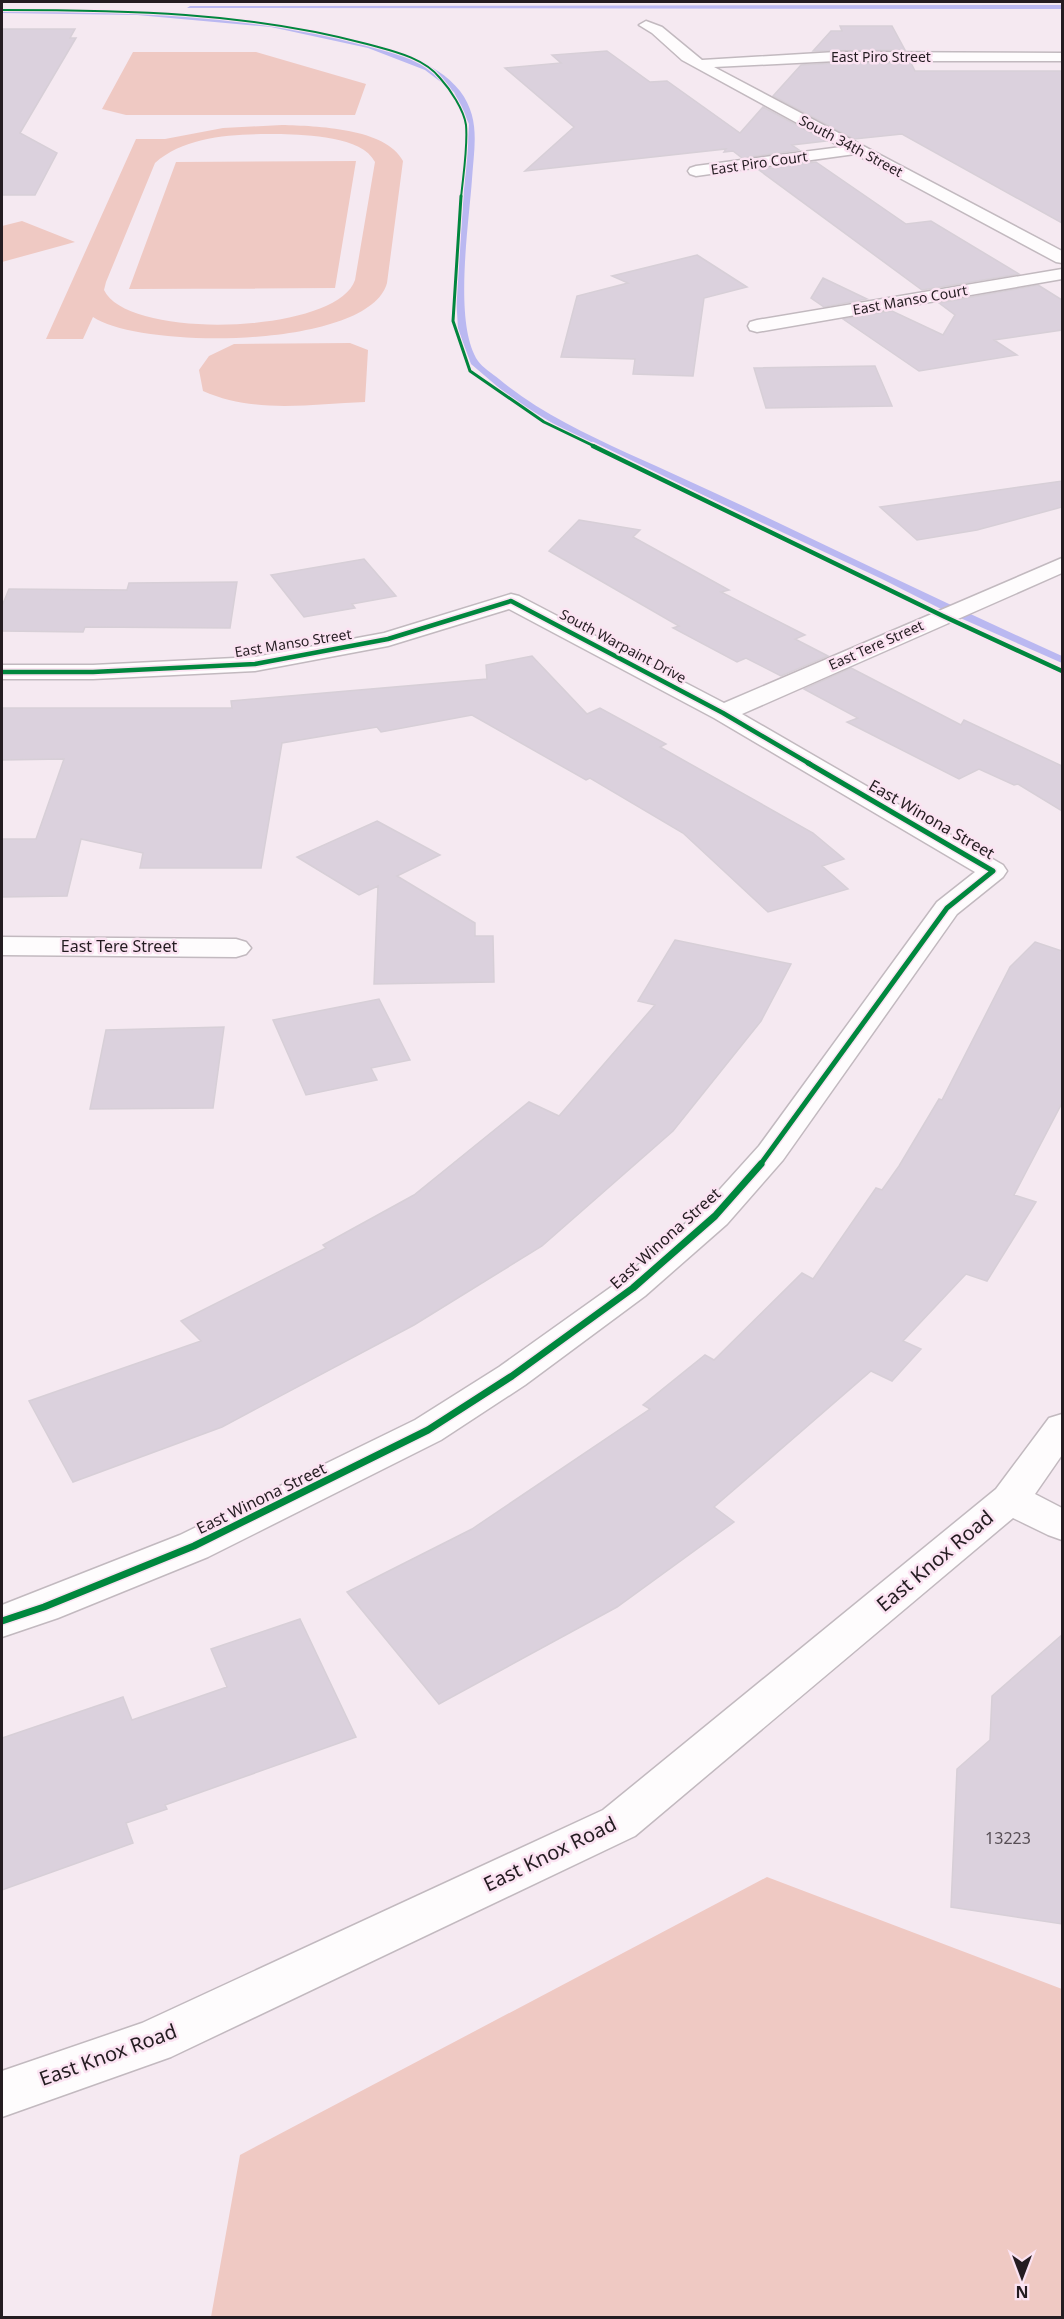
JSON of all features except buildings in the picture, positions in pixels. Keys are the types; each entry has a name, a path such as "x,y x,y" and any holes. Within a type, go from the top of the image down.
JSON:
{"street":[{"name":"South 34th Street","path":"646,25 657,30 669,43 700,64 1062,258"},
{"name":"East Piro Street","path":"700,64 750,59 816,57 1062,57"},
{"name":"East Piro Court","path":"696,171 858,149"},
{"name":"East Manso Court","path":"757,326 1062,274"},
{"name":"East Tere Street","path":"723,713 1062,565"},
{"name":"South Warpaint Drive","path":"511,601 723,713"},
{"name":"East Manso Street","path":"2,672 93,672 255,664 388,639 511,601"},
{"name":"East Winona Street","path":"2,1621 45,1607 194,1546 428,1430 512,1376 633,1288 715,1216 771,1153 947,908 993,871 723,713"},
{"name":"East Tere Street","path":"2,946 236,948"},
{"name":"East Knox Road","path":"2,2094 154,2041 619,1823 1010,1499 1062,1428"},
{"path":"1010,1499 1062,1525"}],"shaded area":[{"path":"133,52 256,52 366,84 355,115 126,115 102,109"},
{"path":"282,125 331,128 366,135 394,150 403,161 387,283 371,305 340,321 299,331 252,337 203,338 157,335 119,328 93,317 83,339 46,339 136,139 165,139 223,128","holes":["249,134 319,136 346,142 368,153 375,162 355,280 340,298 312,312 274,320 232,324 189,323 151,318 121,306 104,290 155,163 168,153 198,141"]},
{"path":"356,161 335,288 129,289 176,162"},
{"path":"22,221 75,242 2,262 2,226"},
{"path":"350,343 368,350 365,402 262,405 242,403 203,391 199,370 209,356 234,344"},
{"path":"767,1877 1062,1989 1062,2317 211,2317 240,2155"}],"waterway":[{"path":"190,8 1062,7"},
{"path":"2,11 182,15 271,25 370,47 427,68 456,91 472,124 460,296 462,329 474,362 515,397 567,428 886,577 953,611 1062,660"}],"cycle path":[{"path":"2,10 134,12 221,18 308,31 359,42 403,55 429,67 446,85 466,124 453,321 470,371 544,422 943,616 1062,671"},
{"path":"2,672 93,672 255,664 388,639 511,601 723,713 993,871 947,908 771,1153 715,1216 633,1288 512,1376 428,1430 194,1546 44,1607 2,1621"}]}
